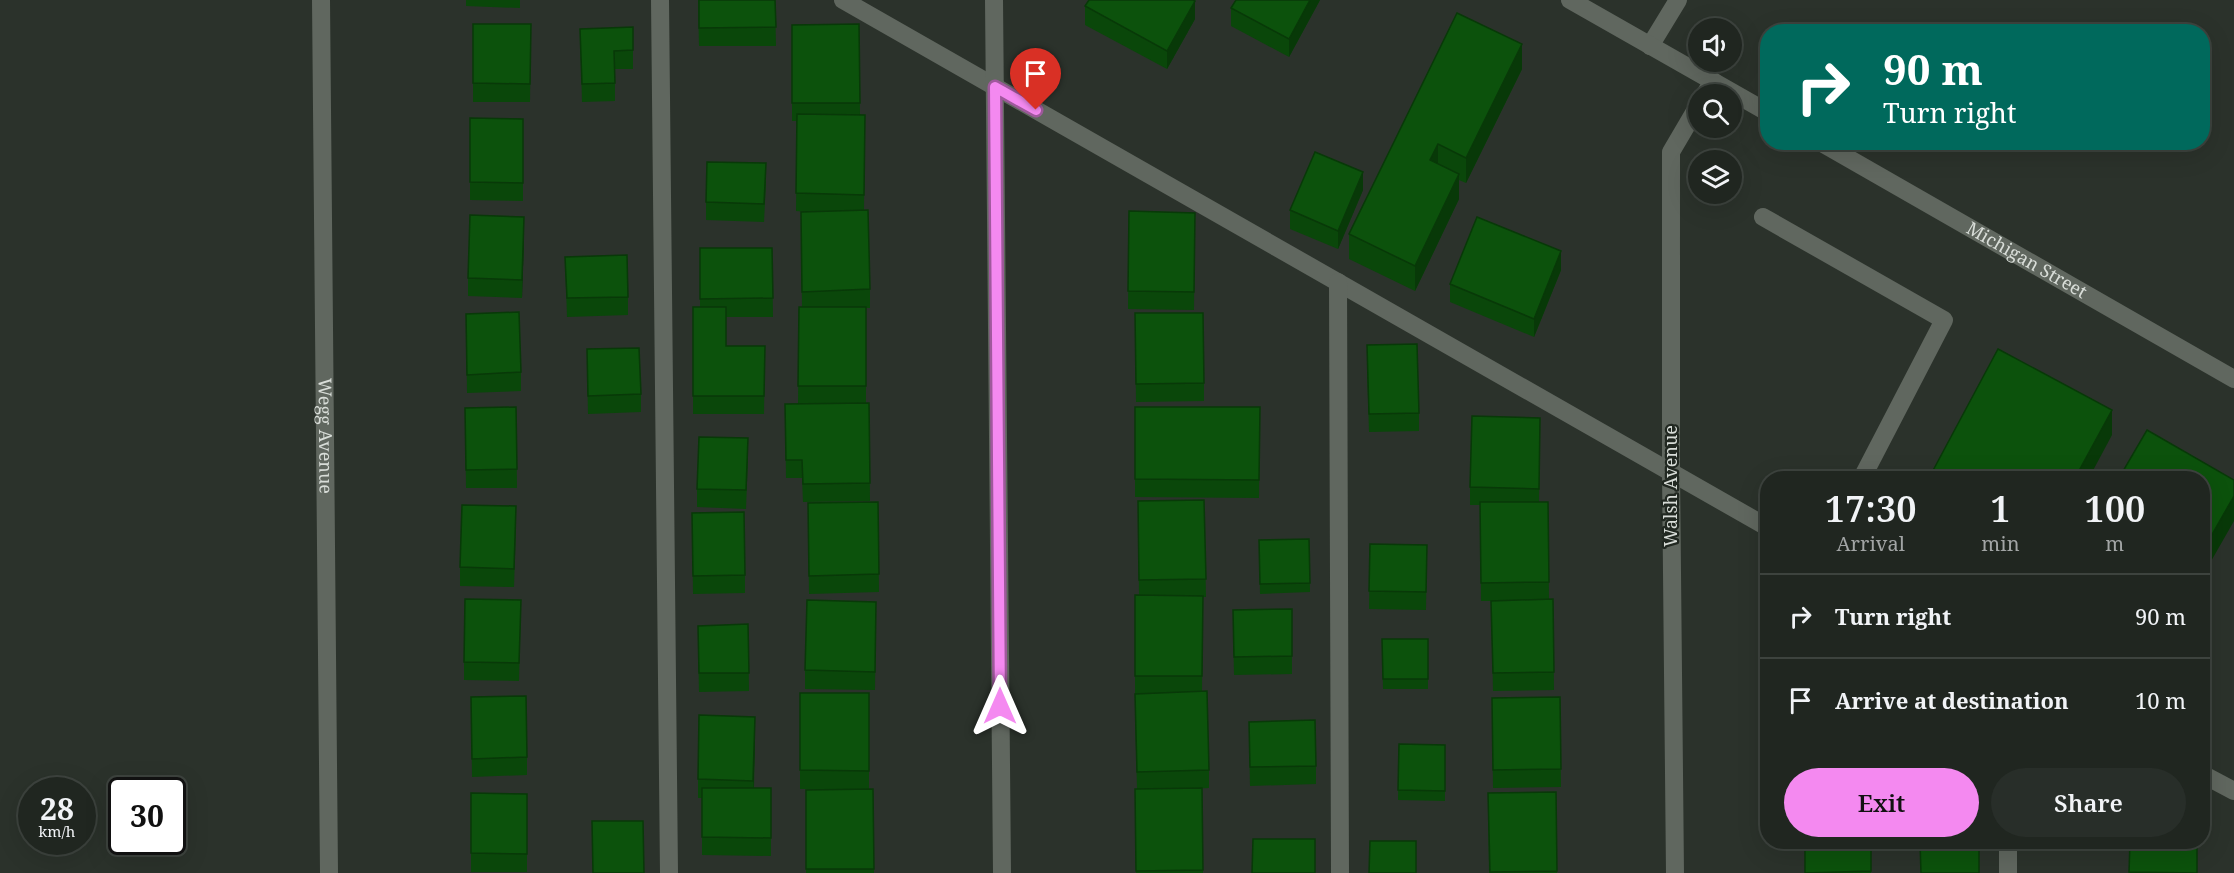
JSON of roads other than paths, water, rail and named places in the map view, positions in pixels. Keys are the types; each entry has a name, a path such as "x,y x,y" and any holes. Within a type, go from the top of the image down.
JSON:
{"street":[{"name":"Wegg Avenue","path":"321,0 329,873"},
{"path":"660,0 669,873"},
{"path":"843,0 1760,523"},
{"path":"994,0 1002,873"},
{"path":"1570,0 1650,45 1704,84"},
{"path":"1650,45 1678,0"},
{"path":"1742,102 1760,109"},
{"name":"Walsh Avenue","path":"1675,873 1671,152 1688,123"},
{"name":"Michigan Street","path":"1834,150 2234,379"},
{"path":"1763,217 1944,320 1866,471"},
{"path":"1338,282 1340,873"},
{"path":"2210,778 2234,791"},
{"path":"2008,849 2008,873"}]}
